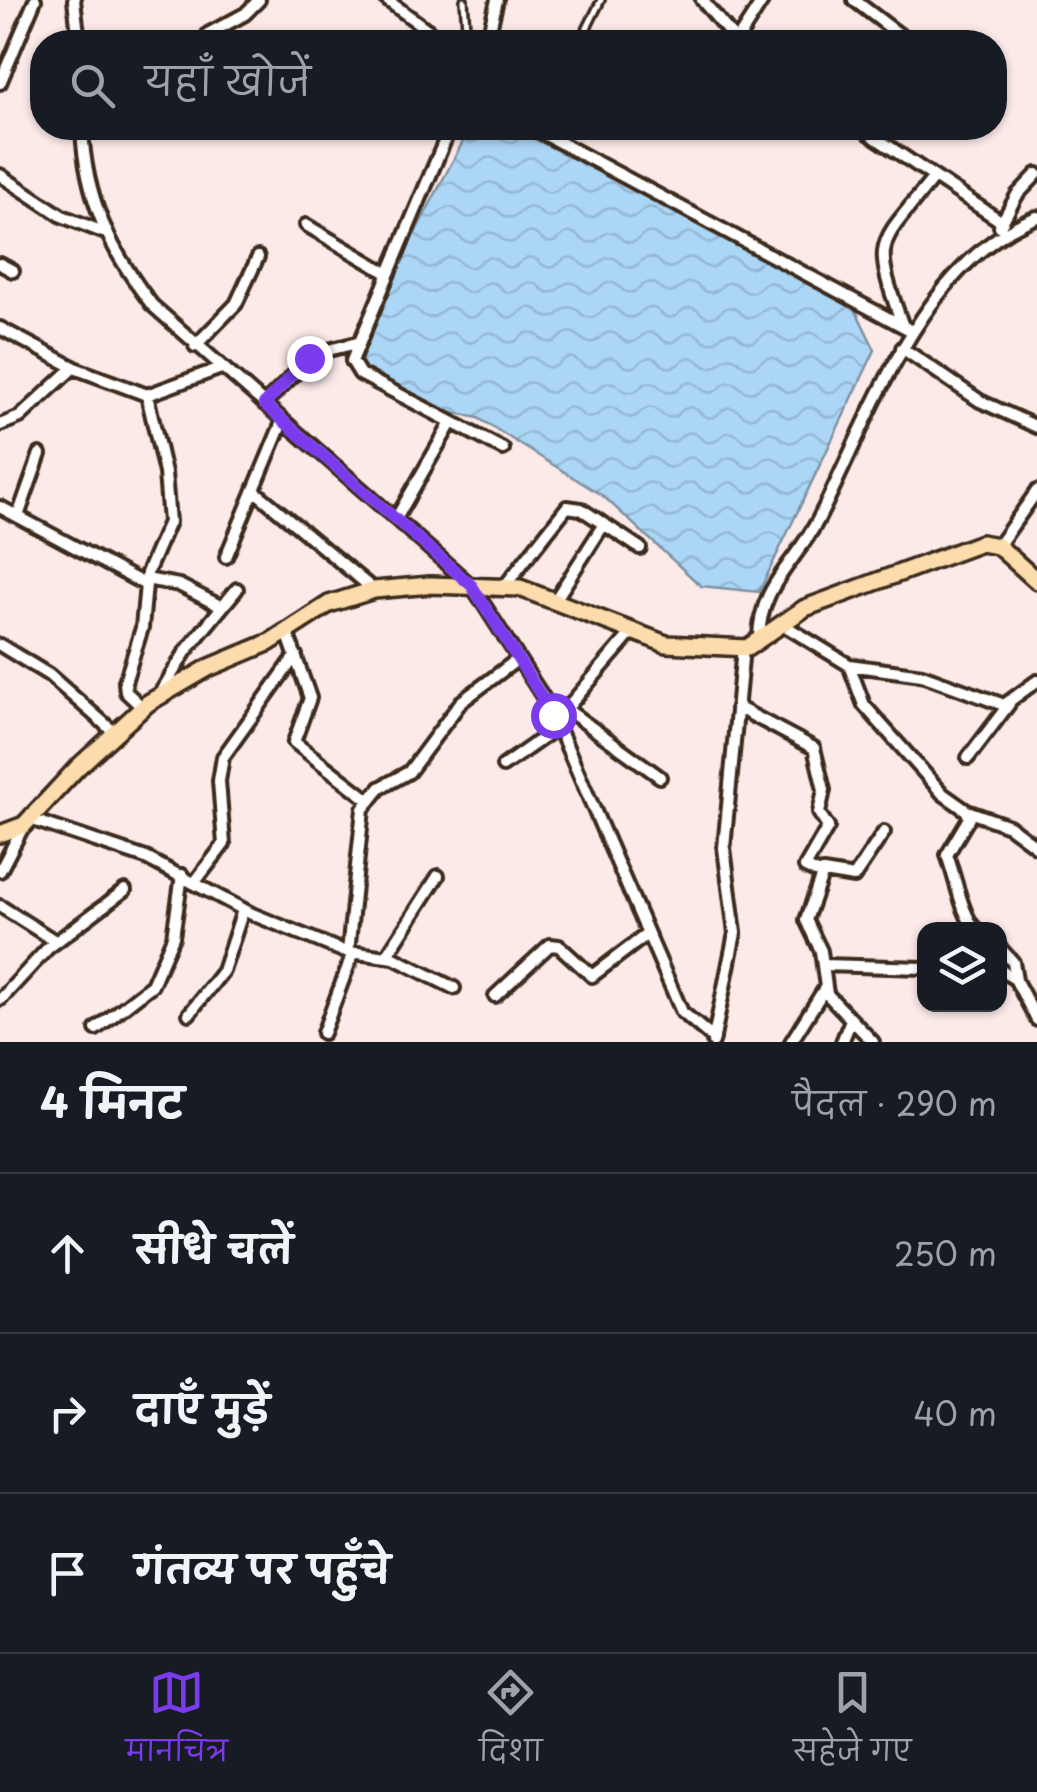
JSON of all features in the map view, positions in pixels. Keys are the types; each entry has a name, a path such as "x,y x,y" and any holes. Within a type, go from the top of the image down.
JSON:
{"main road":[{"path":"0,834 27,822 115,733 157,698 208,668 287,632 328,604 374,590 520,588 666,644 743,648 806,608 981,543 998,546 1037,581"}],"street":[{"path":"0,83 36,0"},
{"path":"74,0 78,30"},
{"path":"215,30 245,14 259,0"},
{"path":"387,0 428,30"},
{"path":"490,30 497,0"},
{"path":"702,0 726,30"},
{"path":"744,30 763,0"},
{"path":"854,0 893,30"},
{"path":"83,140 87,175 104,233 152,305 472,586 556,725 682,1012 713,1040"},
{"path":"445,140 352,361 360,374 503,449"},
{"path":"555,140 907,328"},
{"path":"879,140 1002,222"},
{"path":"759,640 760,608 814,527 902,348 907,328 992,240 1037,174"},
{"path":"0,175 62,216 104,233"},
{"path":"907,328 880,254 888,236 934,177"},
{"path":"992,240 1037,217"},
{"path":"306,225 387,273"},
{"path":"195,346 229,314 258,256"},
{"path":"0,264 13,271"},
{"path":"0,328 74,367 147,395 222,368"},
{"path":"264,404 316,353 357,343"},
{"path":"902,348 980,400 1037,427"},
{"path":"0,425 20,417 74,367"},
{"path":"143,708 124,688 142,628 146,582 169,522 165,473 147,395"},
{"path":"226,557 284,420"},
{"path":"396,517 451,423"},
{"path":"18,516 40,454"},
{"path":"998,546 1037,491"},
{"path":"256,492 374,590"},
{"path":"0,507 146,582 186,588 222,608"},
{"path":"504,587 567,508 581,509 640,548"},
{"path":"554,602 604,524"},
{"path":"157,698 237,589"},
{"path":"782,624 849,665 922,674 1008,704"},
{"path":"287,632 310,698 294,742 370,801"},
{"path":"503,766 556,725 632,632"},
{"path":"0,646 37,666 115,733"},
{"path":"713,1040 735,933 724,848 743,648"},
{"path":"194,882 224,844 219,782 223,758 296,655"},
{"path":"322,1033 350,953 359,822 370,801 380,788 409,772 461,702 518,659"},
{"path":"849,665 864,706 943,794 967,811 1009,826 1037,846"},
{"path":"968,758 1008,704 1037,681"},
{"path":"737,707 814,748 824,790 819,814 828,827 805,867 822,875"},
{"path":"566,709 660,777"},
{"path":"967,811 968,818 947,856 961,887 964,918 968,922"},
{"path":"0,871 27,822 146,858 244,910 350,953 386,957 454,988"},
{"path":"792,1042 825,987 819,944 806,925 822,875 826,871 846,879 854,877 884,832"},
{"path":"96,1029 152,984 173,937 182,875"},
{"path":"386,957 438,876"},
{"path":"1,999 56,941 125,890"},
{"path":"0,906 56,941"},
{"path":"189,1014 222,971 244,910"},
{"path":"494,996 550,944 560,946 592,976 646,935"},
{"path":"1007,955 1014,962 1016,981 1037,1020"},
{"path":"824,965 917,968"},
{"path":"1007,975 1016,981"},
{"path":"825,987 872,1042"},
{"path":"842,1042 851,1020"}],"lane":[{"path":"464,0 466,30"},
{"path":"586,30 600,0"}],"water":[{"path":"464,140 536,140 765,254 854,307 875,350 759,592 701,586 603,496 478,418 448,411 356,364 363,332"}],"route":[{"path":"309,358 264,404 376,498 472,586 553,715"}]}
